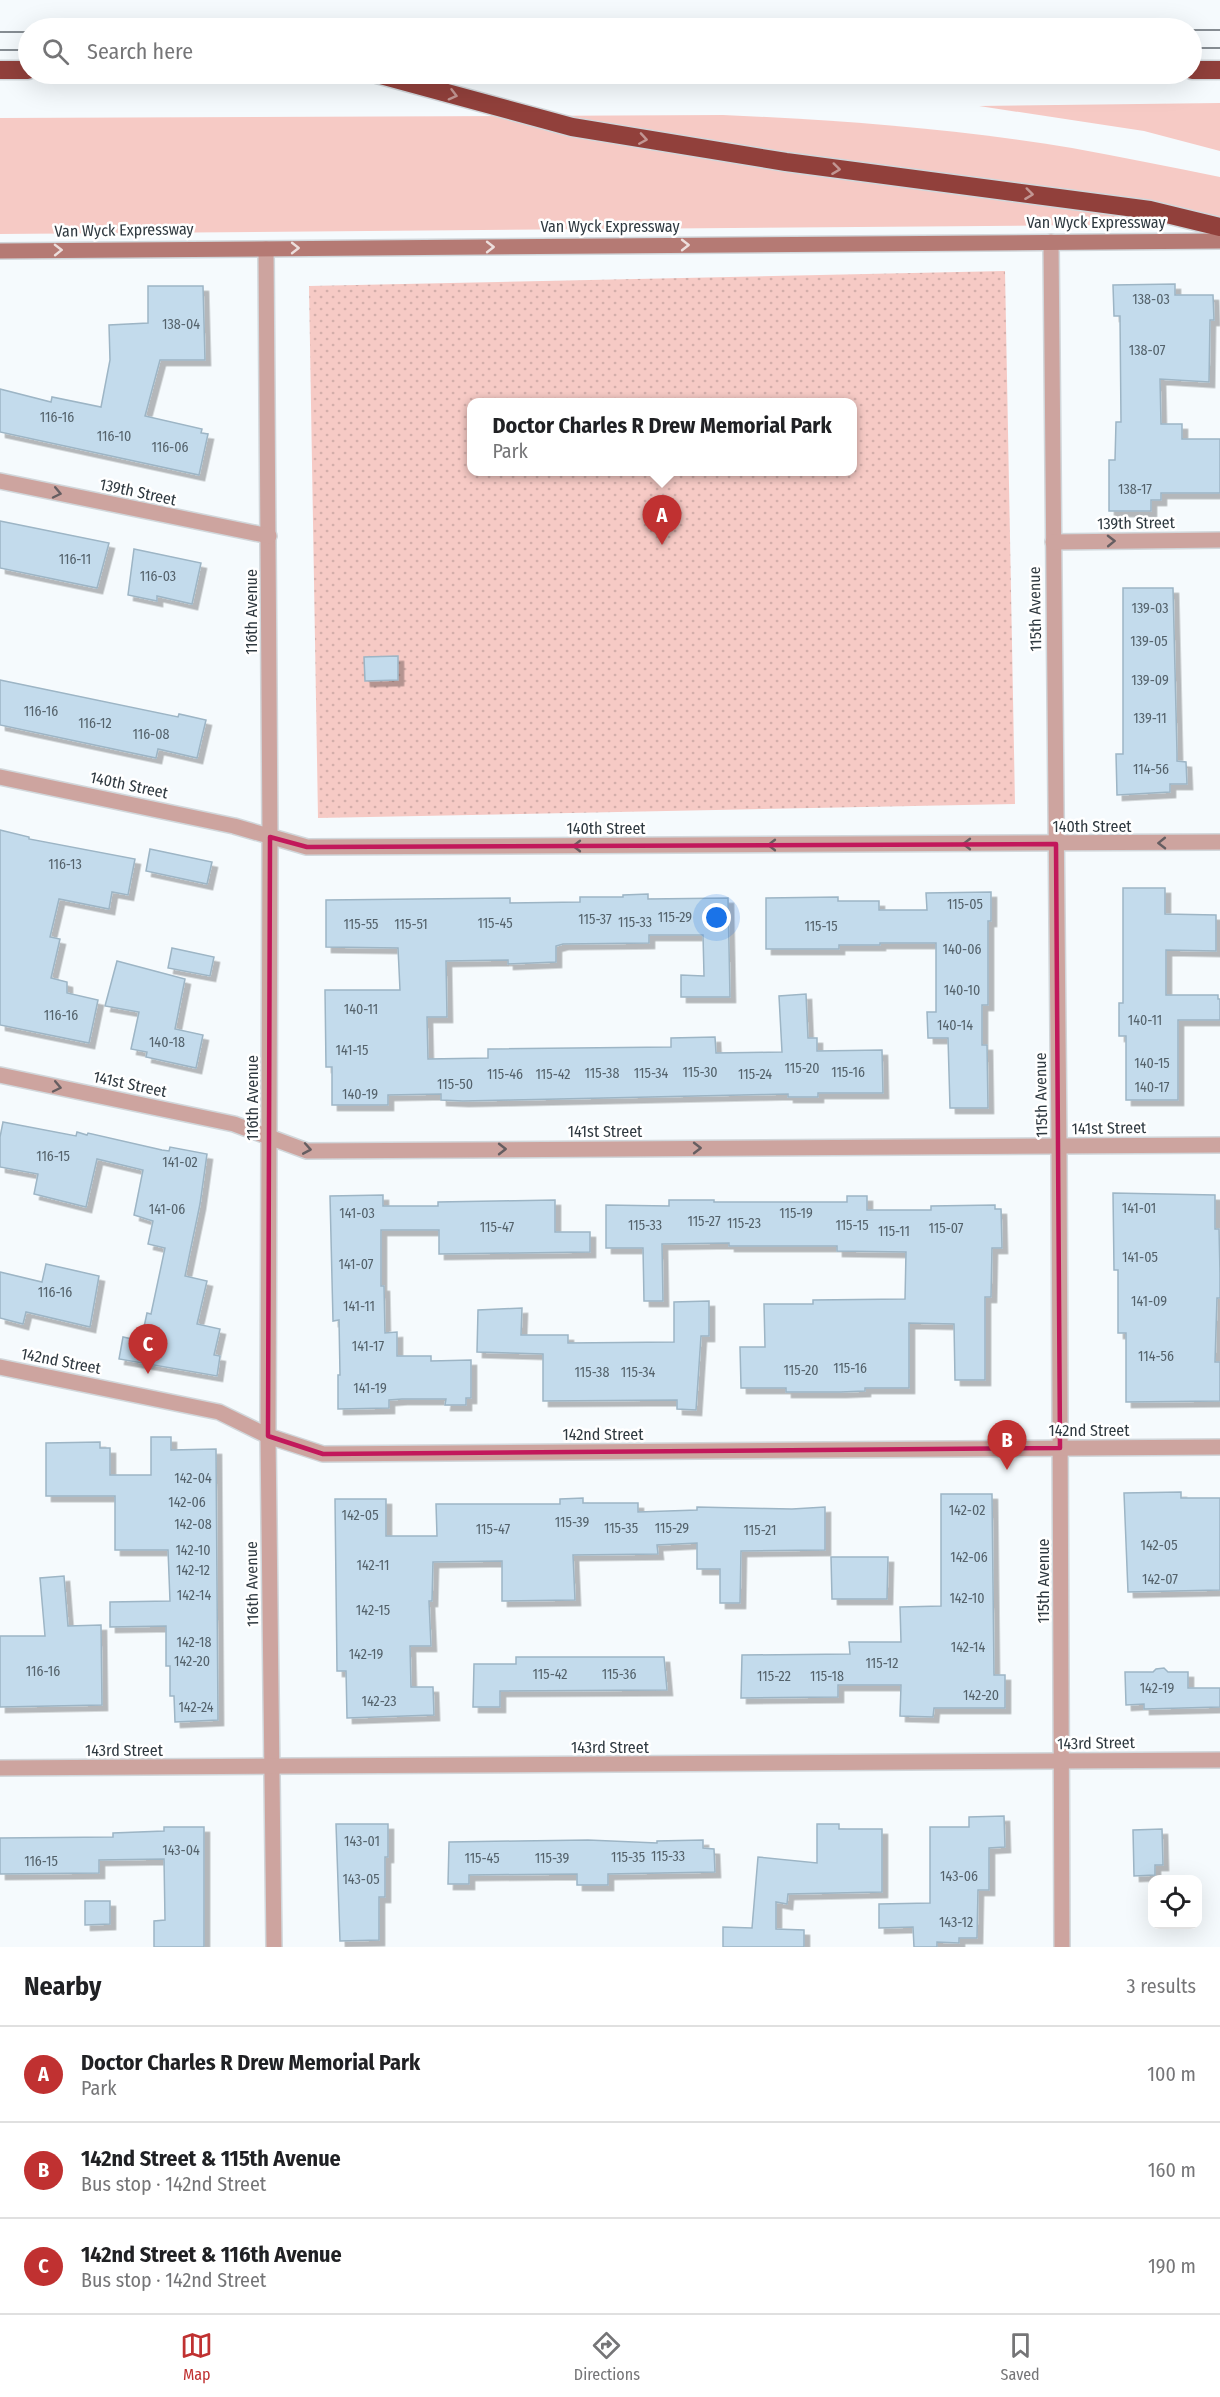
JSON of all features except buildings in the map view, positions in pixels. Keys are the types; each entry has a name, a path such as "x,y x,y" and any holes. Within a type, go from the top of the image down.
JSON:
{"highway":[{"path":"0,70 18,70"},
{"path":"1202,70 1220,70"},
{"path":"414,84 572,127 786,162 1150,210 1220,227"}],"main road":[{"name":"Van Wyck Expressway","path":"0,251 1220,241"}],"street":[{"name":"115th Avenue","path":"1051,242 1059,1146 1062,1947"},
{"name":"116th Avenue","path":"266,249 270,837 268,1436 274,1947"},
{"name":"139th Street","path":"0,481 269,536"},
{"name":"139th Street","path":"1053,542 1220,540"},
{"name":"140th Street","path":"0,777 234,826 307,847 1220,842"},
{"name":"141st Street","path":"0,1075 234,1125 307,1151 1220,1145"},
{"name":"142nd Street","path":"0,1367 219,1412 268,1436 323,1454 1220,1447"},
{"name":"143rd Street","path":"0,1768 1220,1760"}],"highlighted area":[{"path":"270,837 307,847 1056,844 1060,1448 323,1454 268,1436"}],"shaded area":[{"path":"1220,103 1220,151 1144,131 979,106"},
{"path":"723,115 855,123 985,136 1072,148 1220,177 1220,224 0,234 0,118"},
{"path":"1005,271 1015,804 318,818 309,286"}],"tram line":[{"path":"1202,30 1220,30"},
{"path":"0,32 18,32"},
{"path":"1202,48 1220,48"},
{"path":"0,50 18,50"}],"place":[{"name":"Doctor Charles R Drew Memorial Park","path":"662,545"},
{"name":"142nd Street & 116th Avenue","path":"148,1374"},
{"name":"142nd Street & 115th Avenue","path":"1007,1470"}]}
